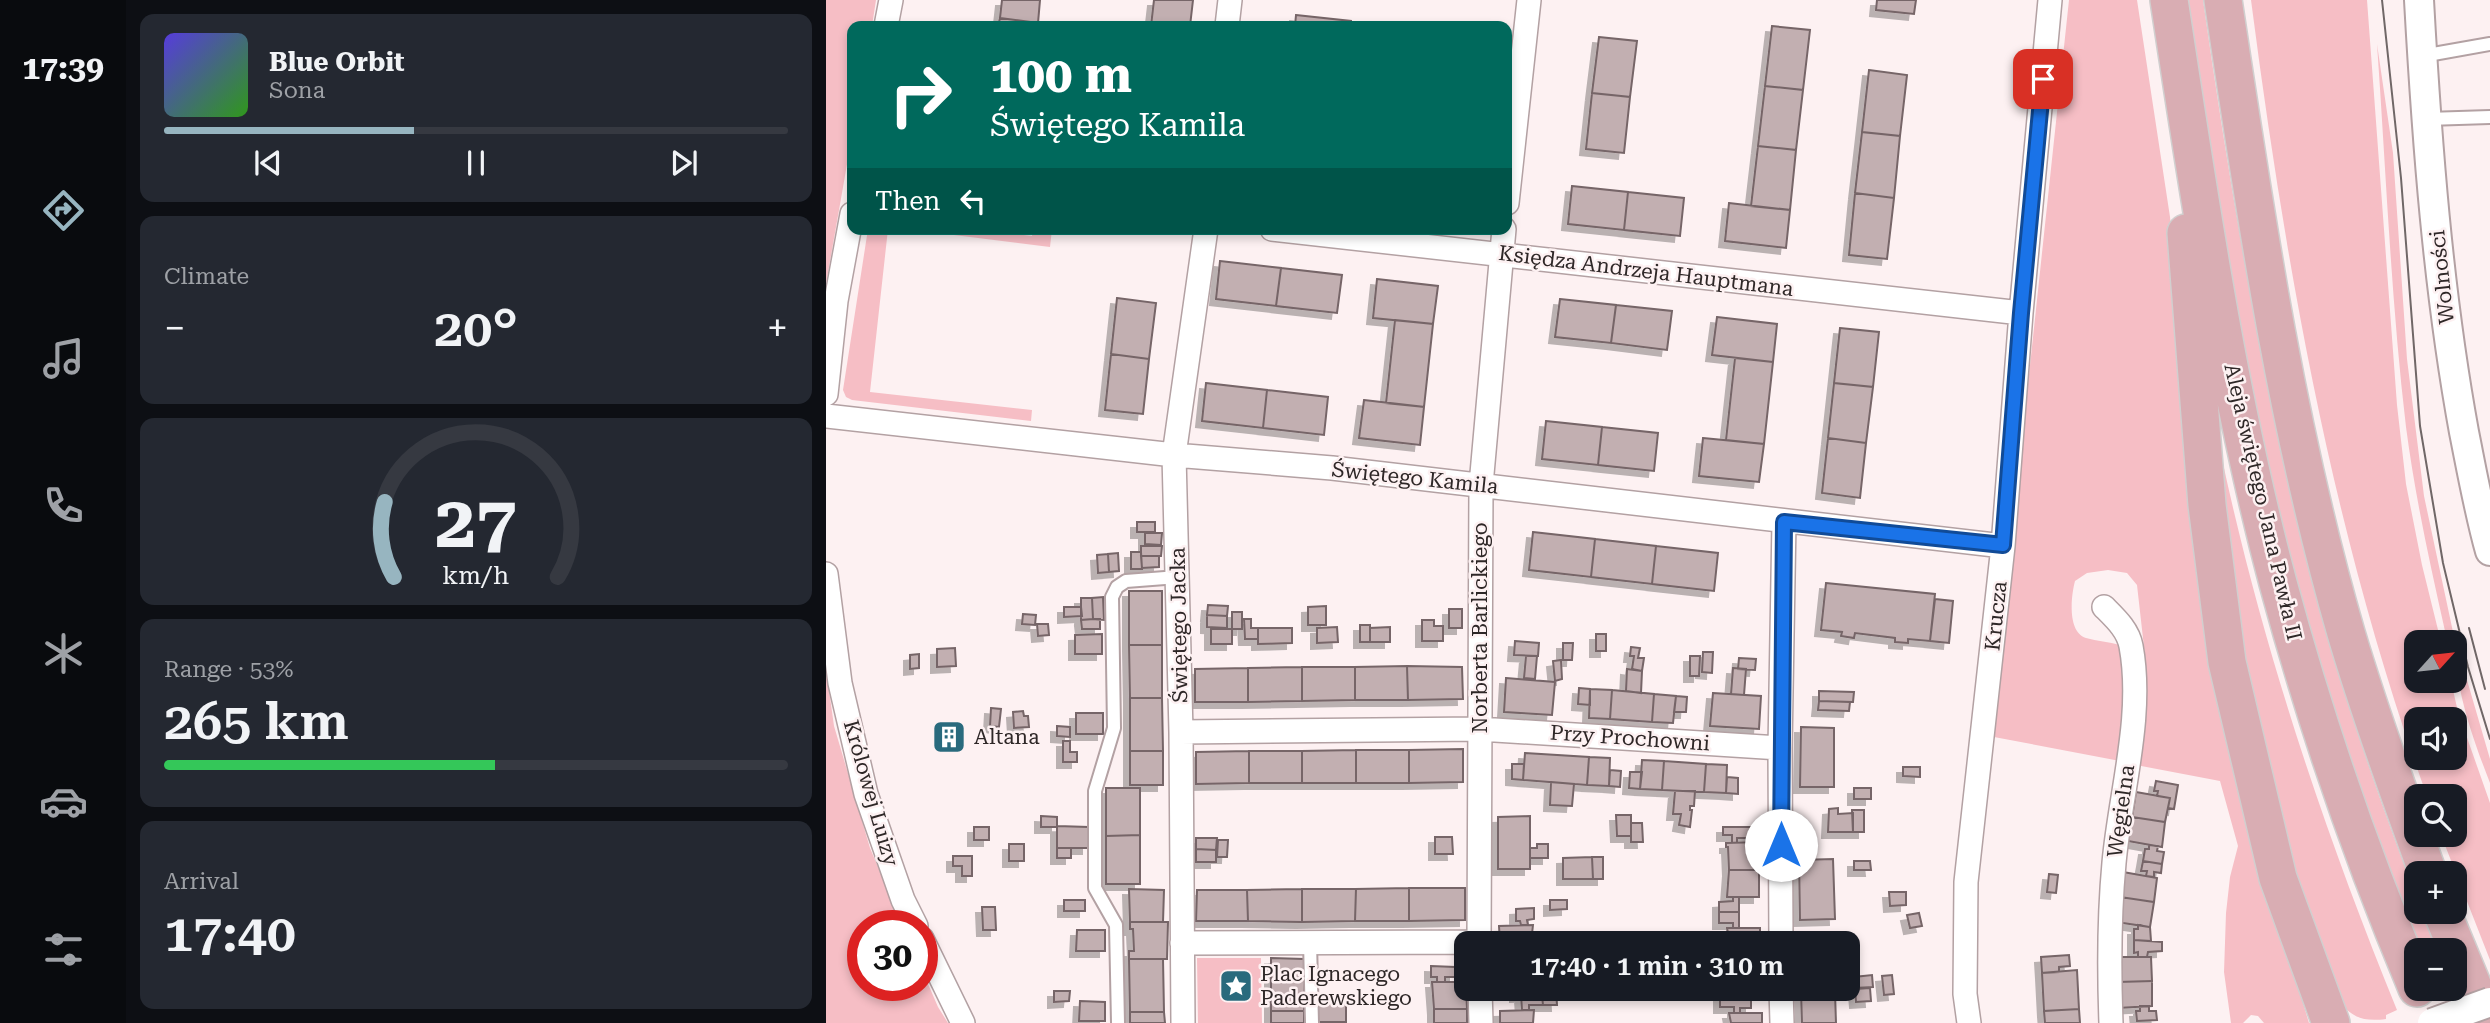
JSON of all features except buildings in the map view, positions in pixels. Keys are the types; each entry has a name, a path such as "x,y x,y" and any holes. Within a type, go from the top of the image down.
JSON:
{"main road":[{"name":"Aleja świętego Jana Pawła II","path":"2169,0 2233,383 2278,583 2329,750 2404,955"},
{"path":"2223,0 2260,241 2292,408 2313,500 2346,632 2397,790 2424,861"},
{"path":"2178,61 2190,305 2207,505 2227,662 2278,878 2331,1023"},
{"path":"2447,924 2488,1023"},
{"name":"Aleja świętego Jana Pawła II","path":"2422,1001 2432,1023"}],"street":[{"path":"887,21 891,0"},
{"path":"1228,21 1230,0"},
{"path":"1512,157 1529,0"},
{"name":"Krucza","path":"1969,1023 1965,994 1966,882 2003,545 2050,0"},
{"name":"Wolności","path":"2419,0 2426,119 2443,297 2456,389 2490,551"},
{"path":"826,394 836,301 848,235"},
{"name":"Świętego Jacka","path":"1183,1023 1181,732 1174,455 1205,235"},
{"name":"Księdza Andrzeja Hauptmana","path":"1327,235 2021,313"},
{"name":"Norberta Barlickiego","path":"1479,931 1481,485 1503,235"},
{"name":"Świętego Kamila","path":"826,416 1174,455 1332,468 1784,522 2003,545"},
{"path":"1781,931 1780,748 1784,522"},
{"name":"Królowej Luizy","path":"826,575 840,683 866,794 909,910"},
{"name":"Węgielna","path":"2104,607 2120,623 2130,643 2134,669 2133,712 2114,862 2109,951 2111,1023"},
{"name":"Przy Prochowni","path":"1181,732 1479,729 1780,748"},
{"path":"1182,943 1454,942"},
{"path":"938,972 963,1023"},
{"path":"1480,1001 1481,1023"},
{"path":"1781,1001 1782,1023"},
{"path":"2432,1023 2490,1002"}],"lane":[{"path":"2422,56 2490,44"},
{"path":"2426,119 2490,117"},
{"path":"1118,1023 1116,925 1095,888 1095,791 1114,728 1112,597 1117,587 1126,580 1178,577"},
{"path":"1310,942 1312,1023"}],"shaded area":[{"path":"826,0 876,0 873,21 847,21 847,164 826,284"},
{"path":"2069,0 2137,0 2170,217 2197,495 2311,999 2303,1003 2309,1023 2264,1023 2258,1016 2251,1015 2243,1023 2231,1023 2224,972 2226,913 2230,877 2238,846 2220,781 2136,765 2145,656 2137,585 2127,573 2108,570 2087,573 2075,581 2072,595 2072,613 2076,629 2086,638 2120,645 2129,675 2120,761 1994,737"},
{"path":"2186,0 2203,0 2233,196 2283,455 2322,616 2382,805 2404,863 2404,907 2340,723 2289,550 2260,430 2215,185"},
{"path":"2251,0 2367,0 2397,405 2406,484 2438,630 2404,630 2404,693 2454,693 2457,707 2404,707 2404,728 2365,602 2340,503 2317,403 2280,202"},
{"path":"2377,44 2393,153 2407,359 2424,496 2453,630 2445,630 2410,453 2396,331"},
{"path":"867,235 887,235 870,392 1032,410 1031,421 852,400 846,397 843,390"},
{"path":"954,235 1051,235 1050,247"},
{"path":"2215,458 2222,459 2256,600 2297,739 2370,943 2397,1010 2386,1015 2386,1019 2360,1018 2330,992 2248,714"},
{"path":"826,669 834,726 870,848 896,910 847,910 847,1001 935,1001 948,1023 826,1023"},
{"path":"2468,683 2490,759 2490,783 2471,732 2467,707 2461,693 2468,693"},
{"path":"2467,738 2490,803 2490,960 2467,901 2467,861 2451,861 2446,847 2467,847 2467,784 2423,784 2418,770 2467,770"},
{"path":"2411,924 2427,924 2432,938 2416,938"},
{"name":"Plac Ignacego Paderewskiego","path":"1197,958 1261,958 1262,1023 1198,1023"}],"tram line":[{"path":"2382,0 2401,178 2420,426 2443,563 2468,667 2490,739"},
{"path":"2469,628 2485,689"}],"place":[{"name":"Altana","path":"949,737"},
{"name":"Plac Ignacego Paderewskiego","path":"1236,986"}],"route":[{"path":"1781,845 1784,522 2003,545 2043,79"}]}
